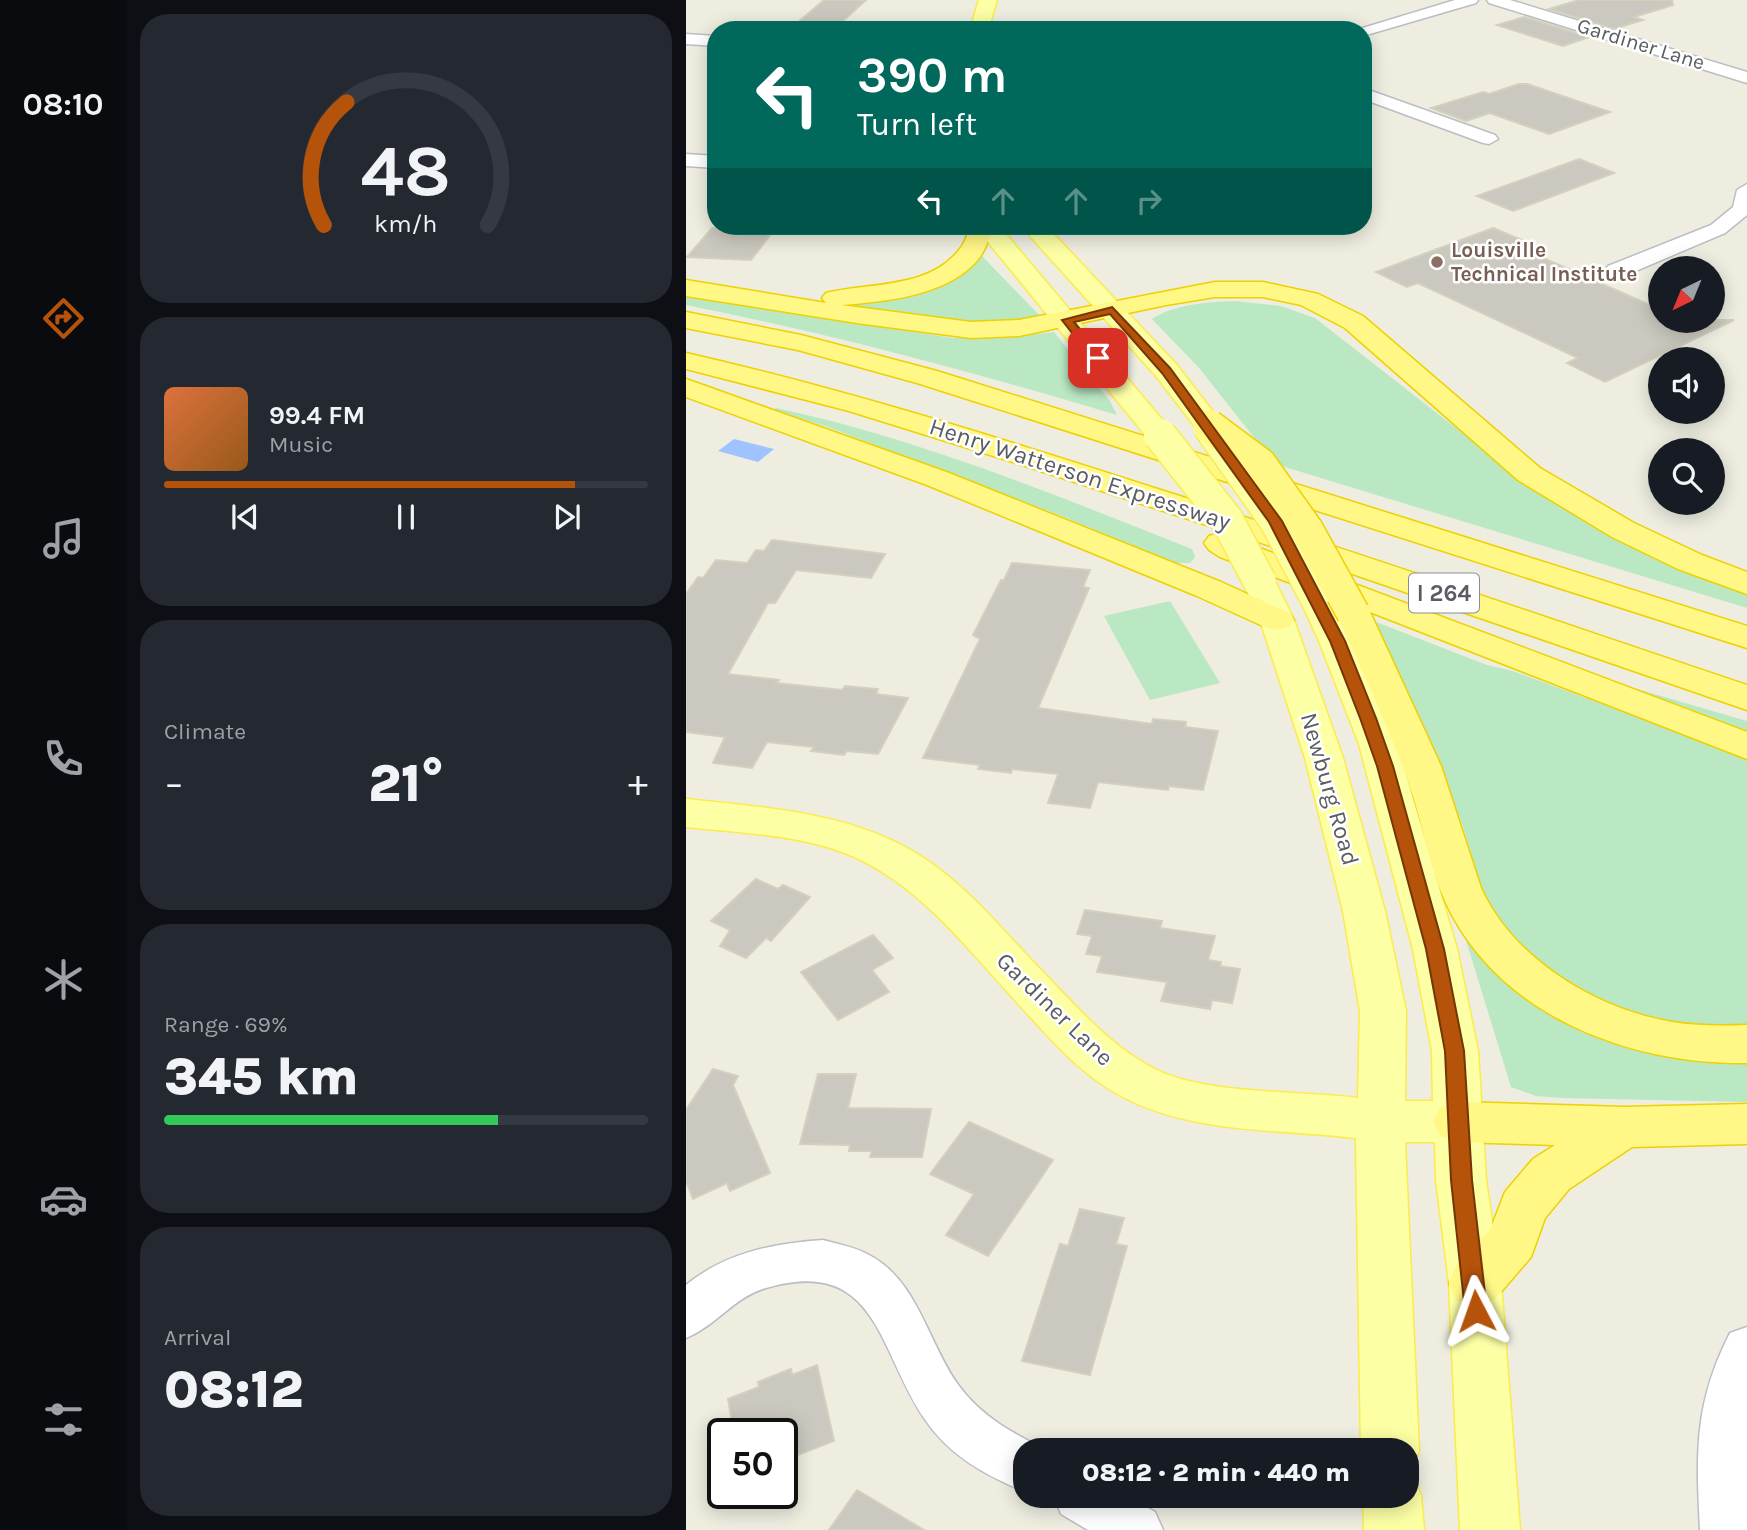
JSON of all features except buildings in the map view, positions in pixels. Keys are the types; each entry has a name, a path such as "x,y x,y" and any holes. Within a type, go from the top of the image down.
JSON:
{"highway":[{"path":"686,281 799,298 873,295 922,283 956,266 976,245 979,235"},
{"path":"686,288 832,312 970,330 1039,326 1208,290 1271,291 1321,303 1354,323 1538,480 1623,530 1690,562 1747,584"},
{"name":"Henry Watterson Expressway","path":"686,320 801,344 927,377 1747,636"},
{"name":"Henry Watterson Expressway","path":"686,361 887,412 1370,568 1747,698"},
{"path":"686,387 938,479 1209,589 1277,620"},
{"path":"1209,426 1260,464 1307,530 1353,613 1430,789 1464,897 1474,918 1492,942 1518,969 1544,989 1577,1008 1612,1023 1652,1035 1700,1044 1747,1044"},
{"path":"1140,493 1232,550 1436,625 1747,746"},
{"path":"1457,1122 1624,1127 1747,1124"},
{"path":"1475,1283 1513,1241 1523,1208 1551,1174 1624,1127"}],"main road":[{"path":"982,21 988,0"},
{"name":"Newburg Road","path":"995,235 1067,320 1227,520 1277,620 1324,758 1364,911 1383,1011 1380,1171 1390,1438"},
{"path":"1041,235 1166,370 1276,521 1337,641 1378,744 1435,949 1455,1051 1457,1122 1475,1283 1490,1530"},
{"name":"Gardiner Lane","path":"686,813 828,833 871,848 908,868 936,890 1076,1035 1106,1062 1141,1084 1183,1099 1230,1109 1304,1112 1380,1120 1457,1122"},
{"path":"1393,1508 1394,1530"}],"street":[{"path":"1372,28 1471,0"},
{"name":"Gardiner Lane","path":"1494,0 1693,59 1747,78"},
{"path":"686,39 707,40"},
{"path":"1372,96 1489,139"},
{"path":"686,160 707,161"},
{"path":"1616,271 1717,229 1742,209 1747,190"},
{"path":"686,1316 698,1303 729,1281 762,1267 796,1260 826,1261 853,1270 877,1286 894,1308 939,1399 962,1427 1013,1458"},
{"path":"1726,1530 1721,1457 1724,1411 1732,1381 1747,1349"},
{"path":"1099,1508 1137,1530"}],"green space":[{"path":"982,256 1043,319 990,325 838,306"},
{"path":"686,296 953,338 1004,338 1054,332 1110,401 1117,415 903,355 686,305"},
{"path":"1235,301 1281,306 1315,318 1506,467 1747,593 1747,608 1275,464 1200,369 1152,319 1181,307"},
{"path":"776,408 882,435 986,470 1192,549 1195,557 1190,563 1174,563 1064,517 828,427 773,410"},
{"path":"1170,601 1220,683 1150,700 1104,616"},
{"path":"1376,622 1487,665 1513,671 1747,758 1747,1025 1676,1023 1607,1003 1575,987 1545,967 1518,943 1495,916 1484,896 1463,827 1443,775"},
{"path":"1637,689 1747,721 1747,735 1634,693"},
{"path":"1467,936 1493,965 1747,1060 1747,1102 1562,1098 1536,1096 1511,1087 1465,937"}],"water":[{"path":"734,439 774,449 758,462 718,451"}],"place":[{"name":"Louisville Technical Institute","path":"1437,262"}],"route":[{"path":"1098,358 1067,320 1112,310 1166,370 1276,521 1337,641 1368,718 1385,766 1435,949 1455,1051 1461,1180 1475,1283 1476,1311"}]}
